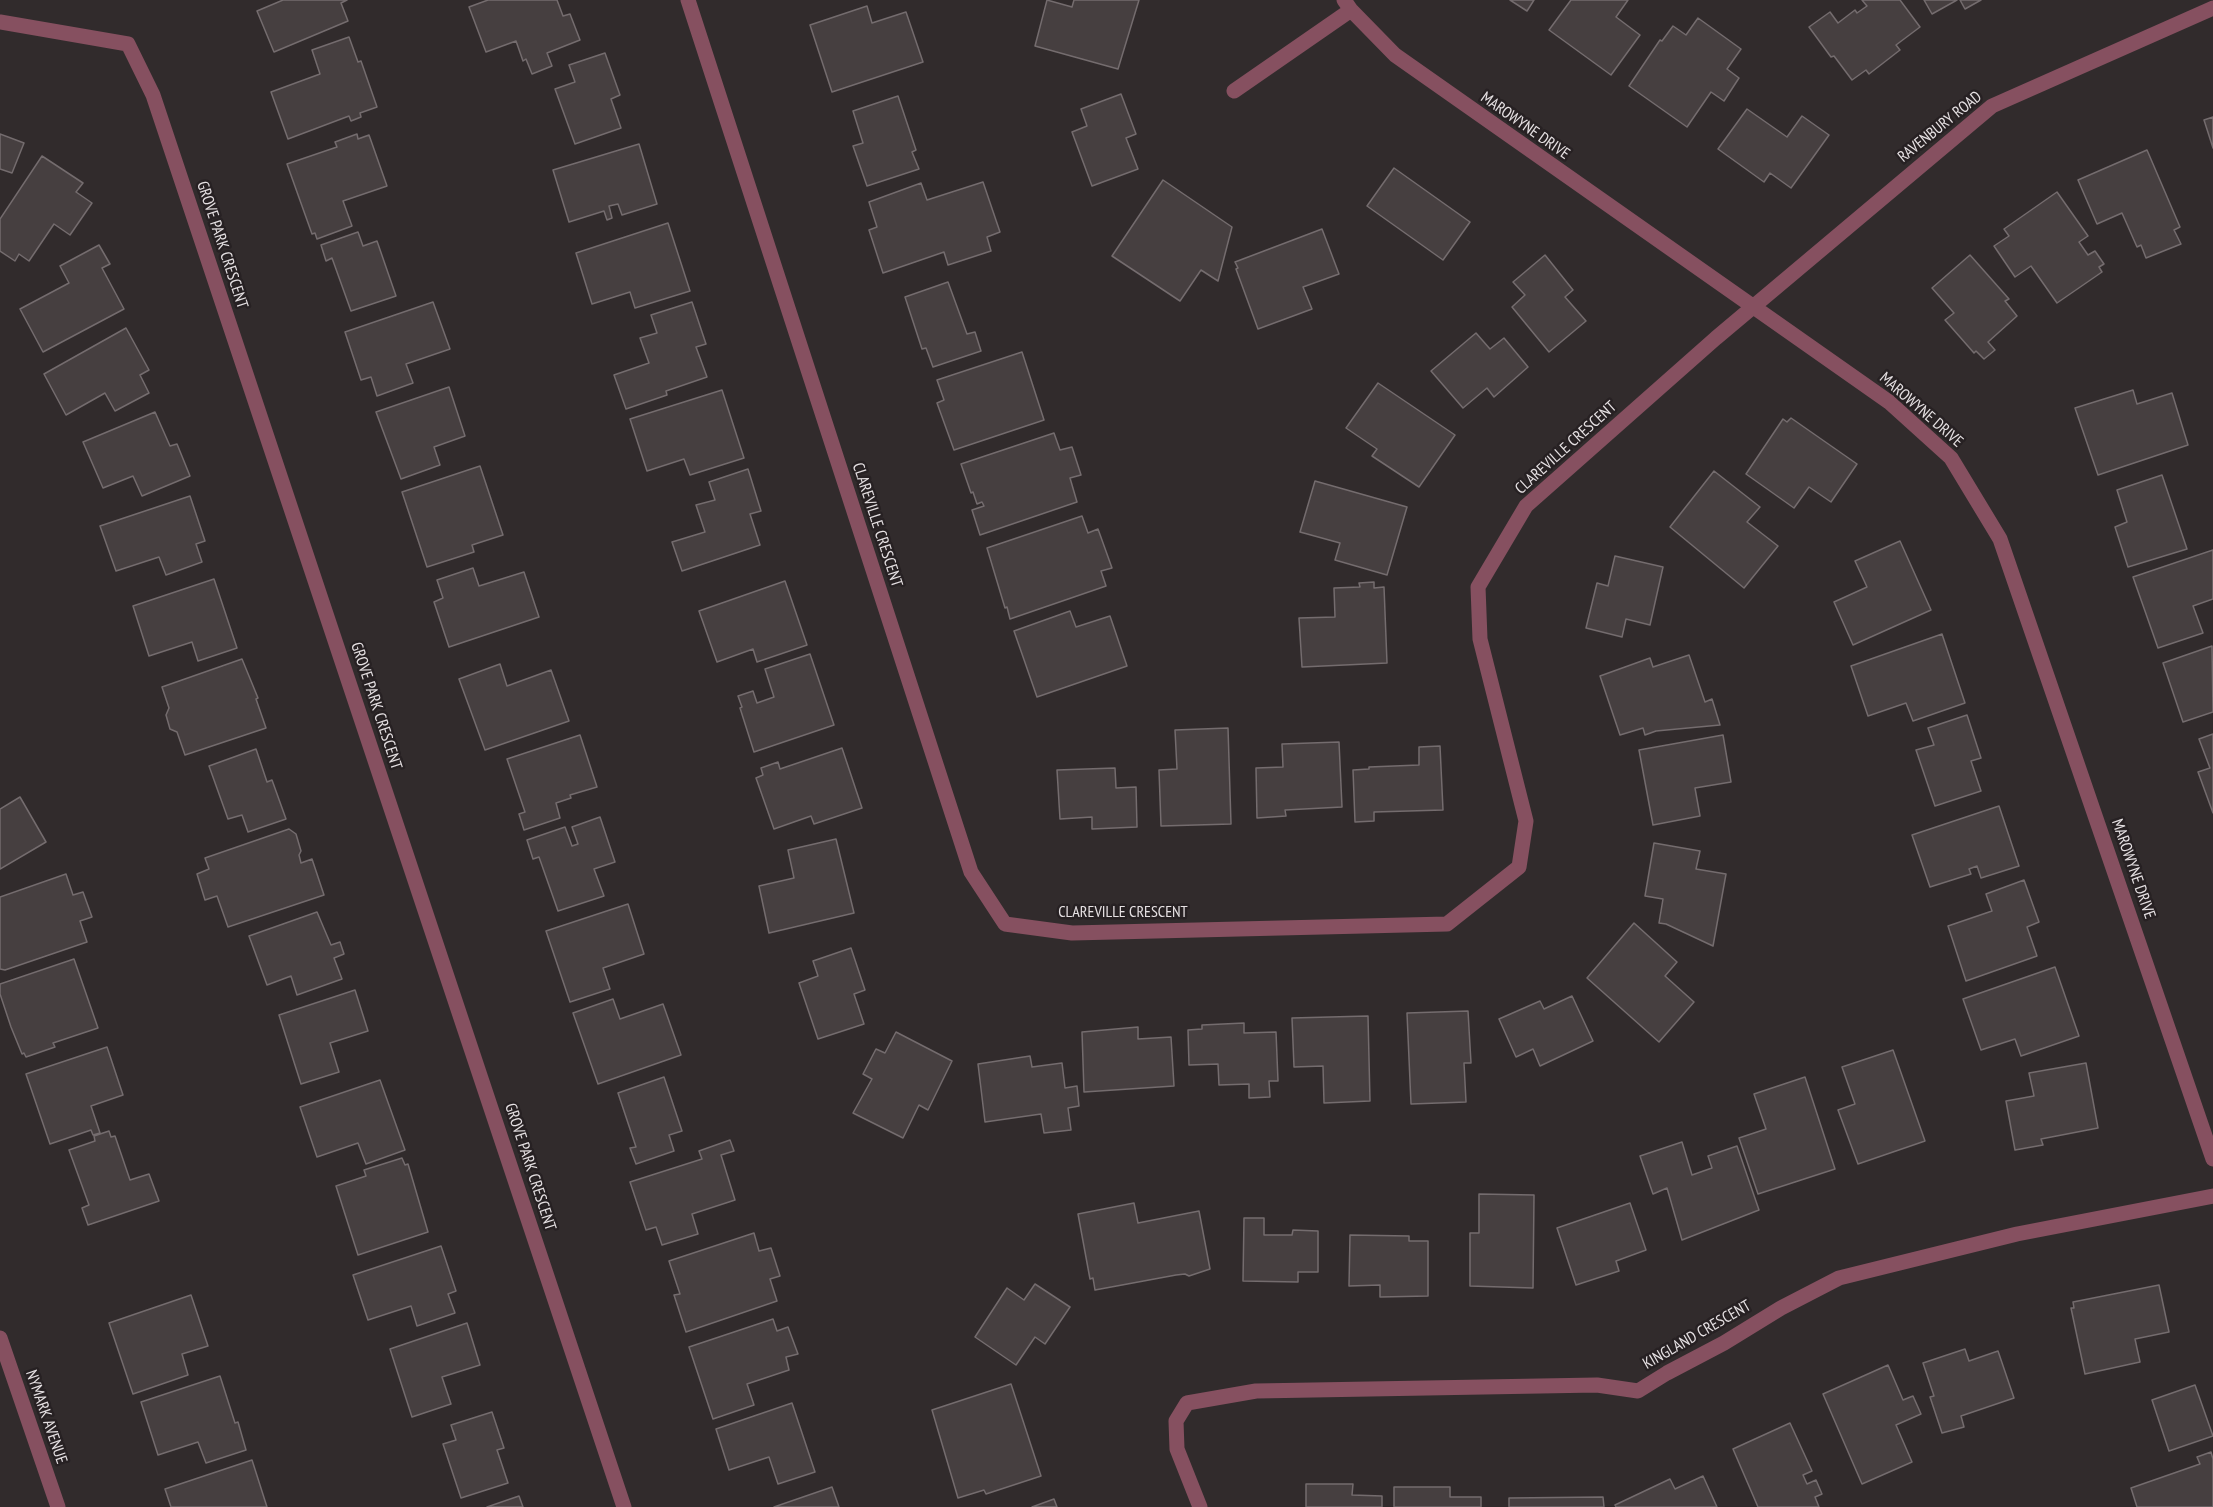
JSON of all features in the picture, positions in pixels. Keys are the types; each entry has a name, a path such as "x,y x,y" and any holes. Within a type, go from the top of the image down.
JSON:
{"street":[{"name":"CLAREVILLE CRESCENT","path":"688,0 971,872 1005,924 1072,933 1447,924 1519,867 1526,821 1480,639 1478,587 1526,506 1753,308"},
{"name":"MAROWYNE DRIVE","path":"1234,91 1347,5 1403,61 1889,402 1951,458 2000,539 2213,1160"},
{"name":"RAVENBURY ROAD","path":"1753,308 1992,106 2213,8"},
{"name":"GROVE PARK CRESCENT","path":"0,22 128,44 153,95 624,1507"},
{"name":"KINGLAND CRESCENT","path":"1200,1507 1177,1449 1176,1421 1187,1403 1256,1391 1597,1385 1638,1390 1724,1343 1781,1308 1839,1278 2017,1234 2213,1196"},
{"name":"NYMARK AVENUE","path":"0,1338 58,1507"}],"building":[{"path":"283,0 347,0 341,3 348,21 274,52 257,11"},
{"path":"488,0 557,0 563,16 570,14 580,40 547,53 552,66 532,74 526,59 523,61 516,41 486,52 469,7"},
{"path":"1047,0 1072,7 1074,0 1139,0 1118,69 1035,46"},
{"path":"1510,0 1534,0 1527,11"},
{"path":"1571,0 1628,0 1616,17 1640,35 1611,75 1549,30"},
{"path":"1862,0 1900,0 1920,27 1896,45 1900,50 1869,74 1866,70 1852,80 1834,56 1831,57 1809,27 1830,12 1838,23 1855,10 1857,13 1867,6"},
{"path":"1924,0 1957,0 1932,14"},
{"path":"1960,0 1981,0 1965,9"},
{"path":"867,6 872,23 906,12 923,62 832,92 810,25"},
{"path":"1698,18 1741,49 1727,69 1739,78 1724,101 1711,92 1687,127 1629,86 1660,40 1662,41 1673,26 1686,35"},
{"path":"349,37 358,62 361,61 377,107 360,113 361,117 351,121 349,116 288,139 271,92 320,74 312,50"},
{"path":"605,53 620,95 611,99 621,128 575,144 555,89 575,82 569,65"},
{"path":"1121,94 1136,134 1126,138 1138,169 1092,186 1072,132 1087,126 1081,109"},
{"path":"898,96 916,150 912,152 919,169 867,186 853,146 863,143 853,111"},
{"path":"1747,109 1787,137 1802,116 1829,135 1791,188 1770,173 1764,182 1718,149"},
{"path":"2213,117 2213,148 2204,120"},
{"path":"0,134 24,143 12,173 0,169"},
{"path":"357,134 358,139 369,135 387,186 343,201 352,226 317,239 315,233 312,234 287,164 337,147 335,142"},
{"path":"639,144 657,204 622,215 618,204 609,206 612,218 607,220 604,211 569,222 553,170"},
{"path":"2147,150 2180,227 2174,230 2181,244 2146,258 2141,245 2137,247 2122,213 2097,224 2078,180"},
{"path":"42,156 83,183 76,192 92,203 70,235 54,224 29,261 19,254 15,261 0,251 0,219"},
{"path":"1394,168 1470,222 1443,260 1367,206"},
{"path":"1163,180 1232,227 1218,281 1201,270 1180,301 1112,256"},
{"path":"983,182 1000,232 987,237 991,251 948,265 944,252 883,273 869,230 877,227 869,202 921,183 927,200"},
{"path":"2057,192 2088,236 2079,242 2088,255 2095,251 2104,264 2099,267 2102,272 2057,303 2031,266 2015,277 1994,246 2009,236 2004,229"},
{"path":"668,223 690,291 635,308 630,292 592,304 576,253"},
{"path":"1322,229 1339,274 1303,287 1312,309 1258,329 1235,262"},
{"path":"358,232 363,246 377,241 396,296 351,311 332,258 326,261 321,245"},
{"path":"99,245 110,264 102,268 124,309 43,352 20,309 69,283 60,266"},
{"path":"1545,255 1573,290 1565,297 1586,321 1549,352 1512,307 1525,295 1513,282"},
{"path":"1970,255 2009,299 2005,301 2017,316 1988,342 1995,350 1984,359 1976,351 1974,353 1945,320 1954,313 1932,288"},
{"path":"948,282 967,334 975,332 981,351 933,367 926,348 922,349 905,297"},
{"path":"433,302 450,349 406,364 413,383 377,396 371,377 361,380 345,332"},
{"path":"692,302 706,344 696,347 707,377 666,391 667,395 626,409 614,375 649,363 640,338 657,333 651,315"},
{"path":"126,328 149,370 140,375 149,393 115,411 105,393 66,415 44,374"},
{"path":"1476,333 1490,349 1504,338 1528,367 1494,397 1487,388 1463,408 1431,371"},
{"path":"1022,352 1044,420 954,450 937,403 944,400 937,380"},
{"path":"1378,383 1455,435 1419,487 1372,456 1377,449 1346,428"},
{"path":"449,387 465,436 434,447 440,465 401,479 376,412"},
{"path":"722,390 744,458 690,475 684,459 647,471 630,419"},
{"path":"2133,390 2137,404 2172,393 2188,445 2098,475 2075,408"},
{"path":"155,412 170,446 177,444 190,476 142,496 133,476 103,488 83,442"},
{"path":"1791,418 1857,464 1831,502 1809,487 1794,508 1746,474 1783,419 1787,422"},
{"path":"1054,433 1060,450 1072,447 1081,475 1070,478 1077,502 980,535 972,510 984,506 982,502 977,504 961,464"},
{"path":"480,466 503,535 472,545 474,552 427,567 402,492"},
{"path":"748,469 761,511 750,514 760,545 682,571 672,542 705,532 696,505 715,500 709,482"},
{"path":"1714,471 1760,507 1747,522 1778,546 1744,588 1670,527"},
{"path":"2162,475 2187,549 2128,567 2115,527 2127,522 2117,490"},
{"path":"1315,481 1407,507 1387,575 1335,560 1340,543 1300,532"},
{"path":"190,496 205,541 196,544 202,562 166,575 159,557 116,571 100,526"},
{"path":"1082,516 1088,533 1098,529 1112,568 1101,571 1106,586 1010,619 987,548"},
{"path":"1900,541 1931,610 1853,645 1834,602 1867,587 1855,561"},
{"path":"2213,550 2213,599 2193,606 2203,633 2158,648 2133,577"},
{"path":"1615,556 1663,567 1650,625 1626,619 1622,637 1586,628 1597,583 1608,586"},
{"path":"473,568 479,586 524,572 539,617 449,647 434,602 443,598 437,580"},
{"path":"214,579 237,648 198,661 192,642 149,656 133,606"},
{"path":"785,581 807,645 757,662 753,649 717,662 699,611"},
{"path":"1374,582 1374,588 1384,587 1387,663 1302,667 1299,618 1335,617 1334,588 1360,587 1359,583"},
{"path":"1070,611 1076,627 1110,616 1127,666 1037,697 1014,631"},
{"path":"1942,634 1965,703 1913,721 1906,703 1868,716 1851,666"},
{"path":"2212,646 2213,712 2183,722 2163,663"},
{"path":"810,654 834,725 754,752 738,696 753,691 757,703 774,697 765,669"},
{"path":"1689,655 1705,702 1712,699 1720,725 1656,731 1645,735 1643,728 1620,735 1600,676 1650,658 1653,667"},
{"path":"242,659 258,698 256,699 266,728 185,755 177,732 170,729 166,715 169,708 162,687"},
{"path":"500,664 507,686 551,670 569,721 485,750 459,679"},
{"path":"1967,715 1981,758 1971,761 1981,791 1935,806 1916,750 1934,745 1928,728"},
{"path":"1228,728 1231,824 1161,826 1159,770 1177,769 1175,730"},
{"path":"2213,734 2213,813 2198,772 2210,768 2199,739"},
{"path":"580,735 597,787 570,795 571,798 556,803 560,818 524,830 519,814 525,812 507,759"},
{"path":"1723,735 1731,782 1695,788 1700,816 1653,825 1639,750"},
{"path":"1339,742 1342,807 1285,810 1286,816 1257,818 1256,768 1283,767 1282,744"},
{"path":"1440,746 1443,810 1374,812 1374,821 1355,822 1353,770 1419,765 1419,747"},
{"path":"842,748 862,808 814,824 811,816 774,829 756,778 763,775 761,768 778,762 780,769"},
{"path":"256,749 267,782 272,780 286,819 248,832 242,815 228,819 209,766"},
{"path":"1115,768 1116,788 1136,787 1137,827 1092,829 1092,817 1060,819 1057,770"},
{"path":"20,797 46,842 0,869 0,809"},
{"path":"1999,806 2019,866 1981,878 1977,866 1969,869 1971,874 1930,887 1912,835"},
{"path":"600,817 615,862 594,869 604,896 558,911 539,857 533,859 527,840 565,827 572,846 578,844 572,827"},
{"path":"289,829 296,834 301,851 299,855 301,863 312,859 324,895 228,927 217,896 205,900 197,874 209,869 205,858"},
{"path":"836,839 854,913 769,933 759,886 794,878 788,850"},
{"path":"1654,843 1700,851 1696,869 1726,874 1713,946 1666,924 1659,923 1663,899 1645,896"},
{"path":"66,874 73,895 83,892 92,917 80,921 87,942 5,970 0,969 0,897"},
{"path":"2024,880 2039,922 2027,927 2037,956 1966,981 1948,926 1992,911 1986,894"},
{"path":"628,904 644,954 603,968 610,989 570,1002 546,931"},
{"path":"317,912 331,945 340,942 344,954 334,958 342,979 297,995 291,976 267,985 249,936"},
{"path":"1634,923 1677,962 1665,976 1694,1002 1659,1042 1587,978"},
{"path":"851,948 865,990 854,994 864,1024 818,1039 799,983 818,976 813,961"},
{"path":"74,959 98,1028 53,1043 55,1047 26,1057 24,1053 22,1054 11,1027 0,994 0,984"},
{"path":"2055,967 2079,1036 2021,1056 2015,1039 1981,1050 1963,999"},
{"path":"355,990 368,1031 330,1043 339,1072 301,1084 279,1015"},
{"path":"1572,996 1593,1041 1540,1066 1533,1049 1516,1057 1499,1019 1540,1001 1544,1009"},
{"path":"613,999 620,1019 663,1004 681,1055 598,1084 573,1013"},
{"path":"1468,1011 1471,1063 1464,1063 1466,1102 1411,1104 1407,1013"},
{"path":"1368,1016 1370,1101 1324,1103 1323,1066 1294,1067 1292,1018"},
{"path":"1244,1023 1244,1033 1276,1032 1278,1081 1269,1081 1270,1097 1249,1098 1249,1084 1219,1085 1218,1064 1189,1065 1188,1030 1202,1029 1202,1025"},
{"path":"1138,1027 1138,1039 1171,1037 1174,1086 1084,1092 1082,1032"},
{"path":"896,1032 952,1061 928,1110 919,1105 903,1138 853,1113 872,1079 863,1074 876,1049 885,1053"},
{"path":"107,1047 123,1095 91,1106 100,1133 93,1135 91,1130 50,1144 26,1074"},
{"path":"1893,1050 1925,1141 1858,1164 1838,1110 1855,1104 1842,1067"},
{"path":"1030,1056 1032,1067 1062,1063 1065,1088 1077,1086 1079,1106 1068,1108 1071,1130 1044,1133 1041,1114 985,1122 978,1064"},
{"path":"2086,1063 2098,1128 2041,1139 2043,1145 2015,1150 2006,1101 2034,1096 2029,1073"},
{"path":"664,1077 682,1131 669,1135 674,1151 636,1164 630,1148 636,1147 618,1093"},
{"path":"1805,1077 1835,1169 1758,1194 1739,1138 1766,1129 1754,1094"},
{"path":"380,1080 405,1150 366,1164 358,1143 317,1157 300,1107"},
{"path":"109,1131 111,1137 115,1136 130,1180 149,1174 159,1201 88,1225 82,1208 89,1205 69,1150 95,1141 94,1136"},
{"path":"730,1140 734,1151 721,1155 735,1200 692,1214 698,1234 662,1245 656,1227 646,1230 630,1182 702,1159 699,1151"},
{"path":"1682,1142 1692,1175 1712,1168 1708,1156 1737,1146 1759,1210 1682,1240 1667,1188 1653,1194 1640,1156"},
{"path":"402,1158 405,1165 408,1164 428,1232 358,1255 336,1186 366,1176 364,1170"},
{"path":"1479,1194 1534,1195 1533,1288 1470,1286 1470,1233 1479,1233"},
{"path":"1134,1203 1138,1223 1199,1211 1210,1269 1189,1276 1176,1275 1095,1290 1093,1278 1090,1279 1078,1214"},
{"path":"1630,1203 1646,1250 1616,1261 1619,1271 1576,1285 1557,1228"},
{"path":"1244,1218 1264,1218 1264,1235 1292,1235 1293,1230 1318,1231 1318,1272 1298,1272 1298,1282 1243,1281"},
{"path":"754,1233 759,1251 771,1248 780,1276 770,1279 777,1301 686,1332 674,1295 680,1294 669,1261"},
{"path":"1350,1235 1409,1236 1409,1241 1428,1241 1428,1296 1380,1297 1380,1285 1349,1286"},
{"path":"441,1246 456,1291 448,1294 455,1313 417,1326 411,1306 368,1320 353,1275"},
{"path":"1035,1284 1070,1307 1045,1344 1035,1337 1016,1365 975,1337 1007,1288 1024,1300"},
{"path":"2159,1285 2169,1332 2135,1339 2140,1362 2085,1374 2071,1308 2074,1308 2073,1302"},
{"path":"191,1295 208,1346 182,1354 188,1375 133,1394 109,1323"},
{"path":"773,1319 777,1331 788,1327 798,1354 786,1357 789,1370 747,1384 754,1405 713,1419 689,1347"},
{"path":"467,1323 480,1365 442,1377 451,1404 412,1417 390,1349"},
{"path":"1965,1349 1969,1361 1998,1351 2014,1398 1961,1416 1964,1427 1942,1433 1930,1397 1934,1396 1923,1363"},
{"path":"1888,1365 1903,1400 1913,1396 1921,1414 1896,1425 1912,1462 1862,1484 1823,1394"},
{"path":"220,1376 246,1450 206,1463 198,1442 158,1455 141,1402"},
{"path":"1011,1384 1041,1476 986,1494 984,1490 958,1498 932,1410"},
{"path":"2195,1385 2213,1436 2169,1451 2152,1400"},
{"path":"792,1403 815,1472 778,1484 769,1457 729,1470 716,1429"},
{"path":"492,1412 504,1448 497,1450 508,1483 461,1498 443,1444 456,1440 451,1425"},
{"path":"1790,1423 1812,1471 1803,1475 1807,1484 1816,1480 1822,1494 1815,1497 1819,1507 1758,1507 1733,1449"},
{"path":"2211,1452 2213,1507 2137,1507 2131,1488 2200,1464 2197,1457"},
{"path":"252,1460 267,1507 171,1507 165,1489"},
{"path":"1703,1476 1717,1507 1616,1507 1615,1505 1670,1479 1675,1489"},
{"path":"1306,1484 1353,1484 1352,1495 1382,1496 1382,1507 1306,1507"},
{"path":"832,1487 839,1507 774,1507"},
{"path":"1394,1487 1450,1487 1450,1497 1481,1497 1481,1507 1394,1507"},
{"path":"519,1496 523,1507 487,1507"},
{"path":"1603,1497 1604,1507 1509,1507 1509,1498"},
{"path":"1054,1499 1057,1507 1032,1507"}]}
